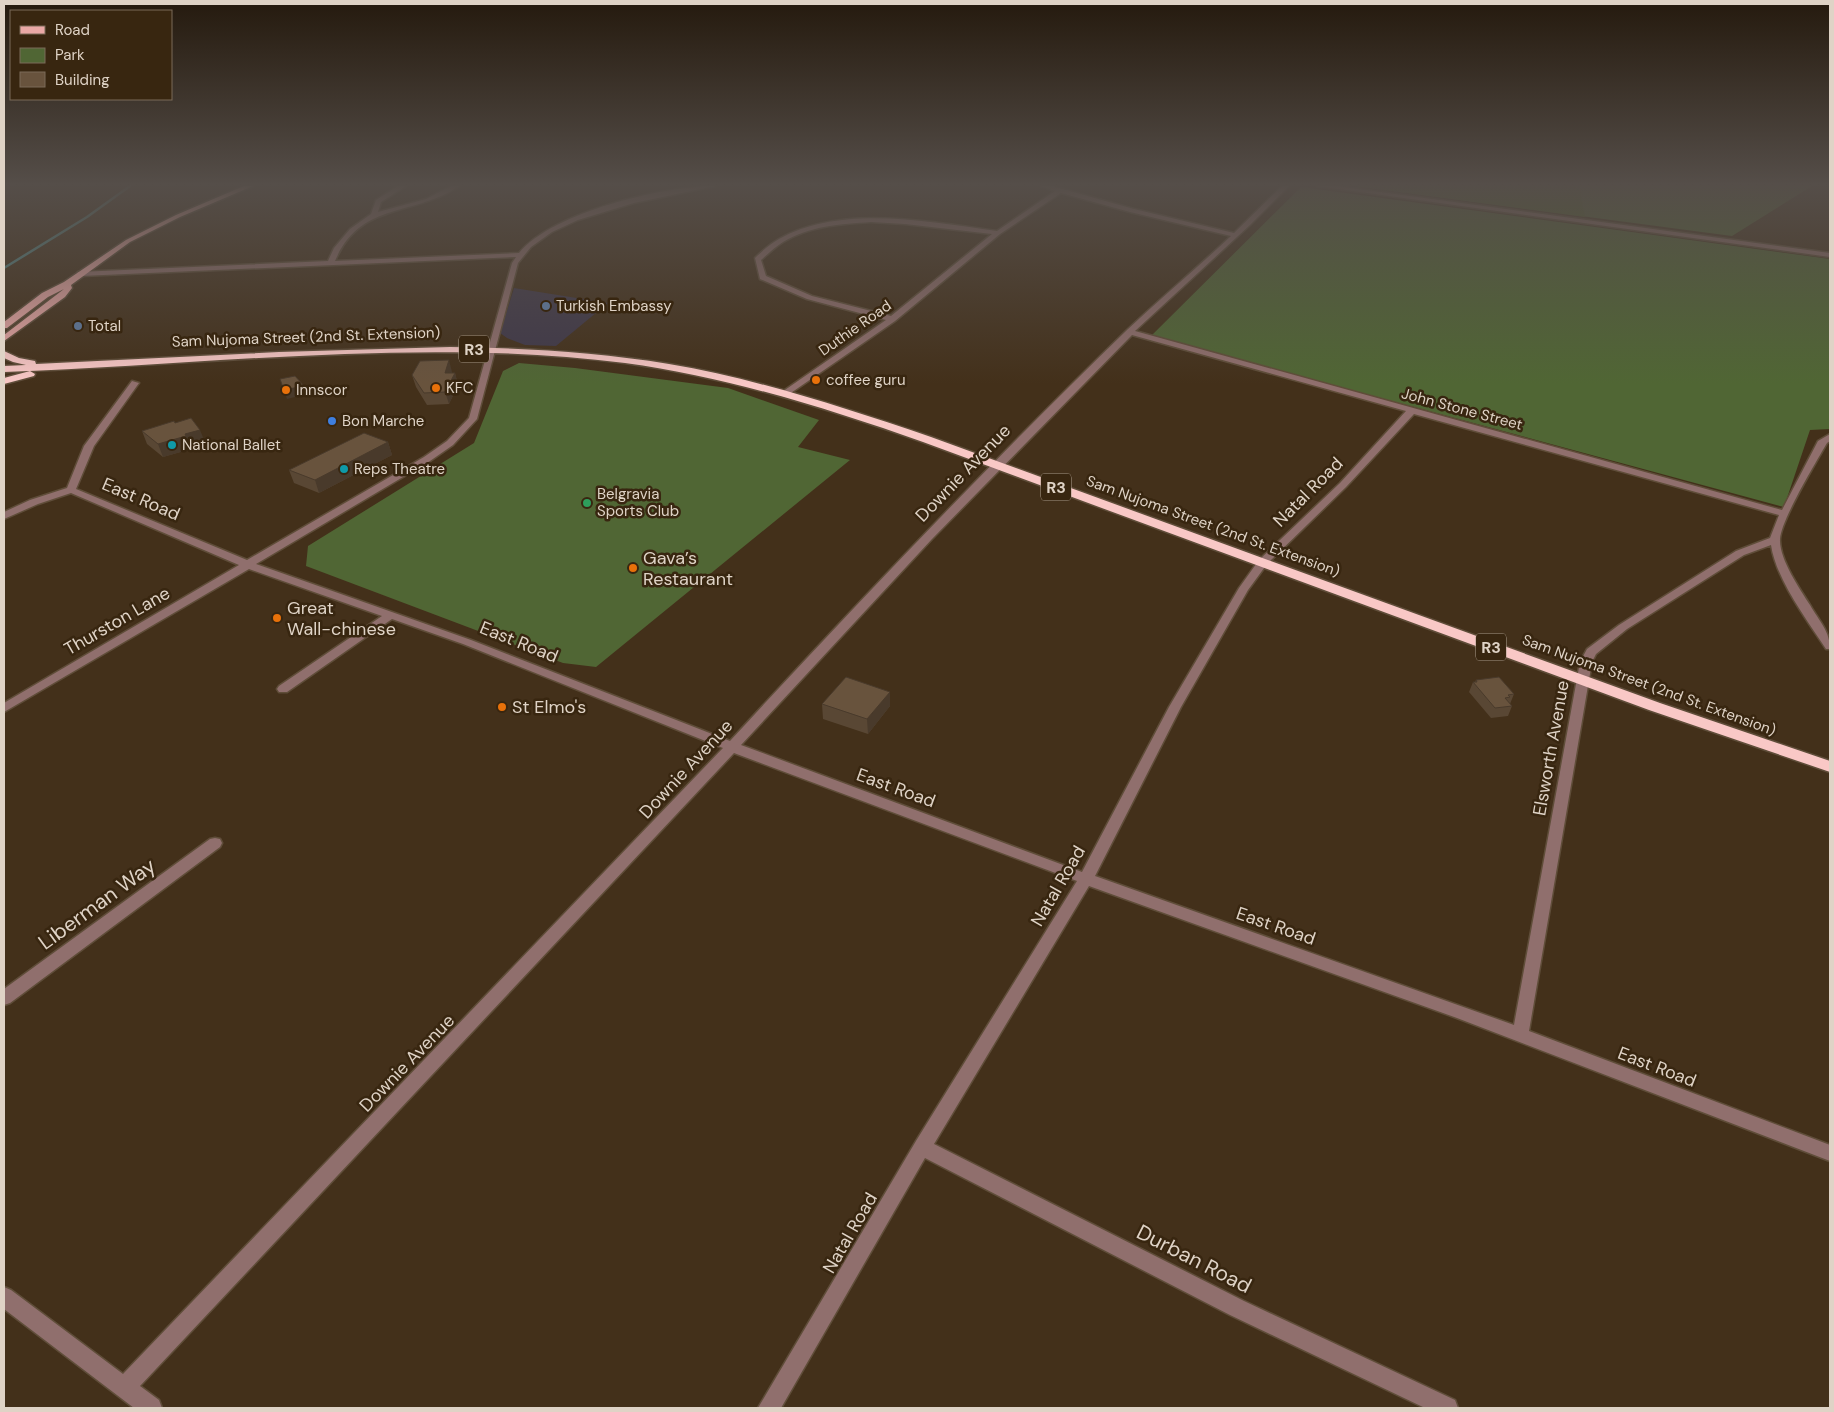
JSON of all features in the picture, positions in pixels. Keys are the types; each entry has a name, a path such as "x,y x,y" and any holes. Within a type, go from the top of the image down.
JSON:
{"highway":[{"name":"Sam Nujoma Street (2nd St. Extension)","path":"4,369 221,356 376,350 492,349 571,355 665,366 741,382 848,413 1263,562 1731,734 1830,767"},
{"path":"4,354 24,362 66,366"},
{"path":"4,381 66,366"}],"main road":[{"path":"4,326 52,290 67,284 115,252"},
{"path":"4,339 62,295 68,288 67,284"}],"street":[{"path":"331,262 335,252"},
{"path":"81,274 519,254 522,252"},
{"path":"765,252 758,259 763,277 784,290 818,301 892,319"},
{"name":"Duthie Road","path":"785,394 892,319 975,252"},
{"name":"Downie Avenue","path":"124,1388 996,466 1130,332 1217,252"},
{"path":"1807,252 1830,255"},
{"name":"Thurston Lane","path":"4,708 249,565 427,459 450,443 473,419 508,285 519,254"},
{"name":"John Stone Street","path":"1130,332 1785,514"},
{"path":"4,516 34,502 72,490 90,446 135,383"},
{"name":"Natal Road","path":"769,1408 922,1147 1086,879 1175,707 1243,590 1263,562 1343,485 1412,410"},
{"path":"1830,437 1823,441 1818,450 1785,514 1775,540 1782,564 1801,600 1830,646"},
{"name":"East Road","path":"72,490 249,565 467,642 732,747 1086,879 1358,975 1830,1153"},
{"name":"Elsworth Avenue","path":"1520,1035 1582,680 1586,662 1591,652 1623,627 1740,554 1775,540"},
{"path":"283,689 389,616"},
{"name":"Liberman Way","path":"4,998 215,843"},
{"name":"Durban Road","path":"922,1147 1237,1308 1446,1408"},
{"path":"4,1297 151,1408"}],"shaded area":[{"path":"514,288 608,303 556,346 525,345 500,333"}],"green space":[{"path":"1236,252 1778,252 1830,259 1830,429 1810,430 1784,507 1151,336"},
{"name":"Belgravia Sports Club","path":"519,363 575,368 728,388 819,420 798,447 850,460 596,667 563,663 306,566 308,546 474,443 503,371"}],"building":[{"path":"449,360 445,373 455,373 445,392 424,393 412,375 420,361"},
{"path":"295,376 304,386 284,390 280,379"},
{"path":"191,418 200,430 158,444 142,431 174,421 175,423"},
{"path":"364,433 388,442 315,480 289,470"},
{"path":"846,677 890,692 867,719 822,704"},
{"path":"1499,677 1514,694 1508,695 1510,697 1505,698 1512,706 1495,708 1473,682"}],"waterway":[{"path":"4,268 30,252"}],"place":[{"name":"Turkish Embassy","path":"546,306"},
{"name":"Total","path":"78,326"},
{"name":"coffee guru","path":"816,380"},
{"name":"KFC","path":"436,388"},
{"name":"Innscor","path":"286,390"},
{"name":"Bon Marche","path":"332,421"},
{"name":"National Ballet","path":"172,445"},
{"name":"Reps Theatre","path":"344,469"},
{"name":"Belgravia Sports Club","path":"587,503"},
{"name":"Gava’s Restaurant","path":"633,568"},
{"name":"Great Wall-chinese","path":"277,618"},
{"name":"St Elmo's","path":"502,707"}]}
